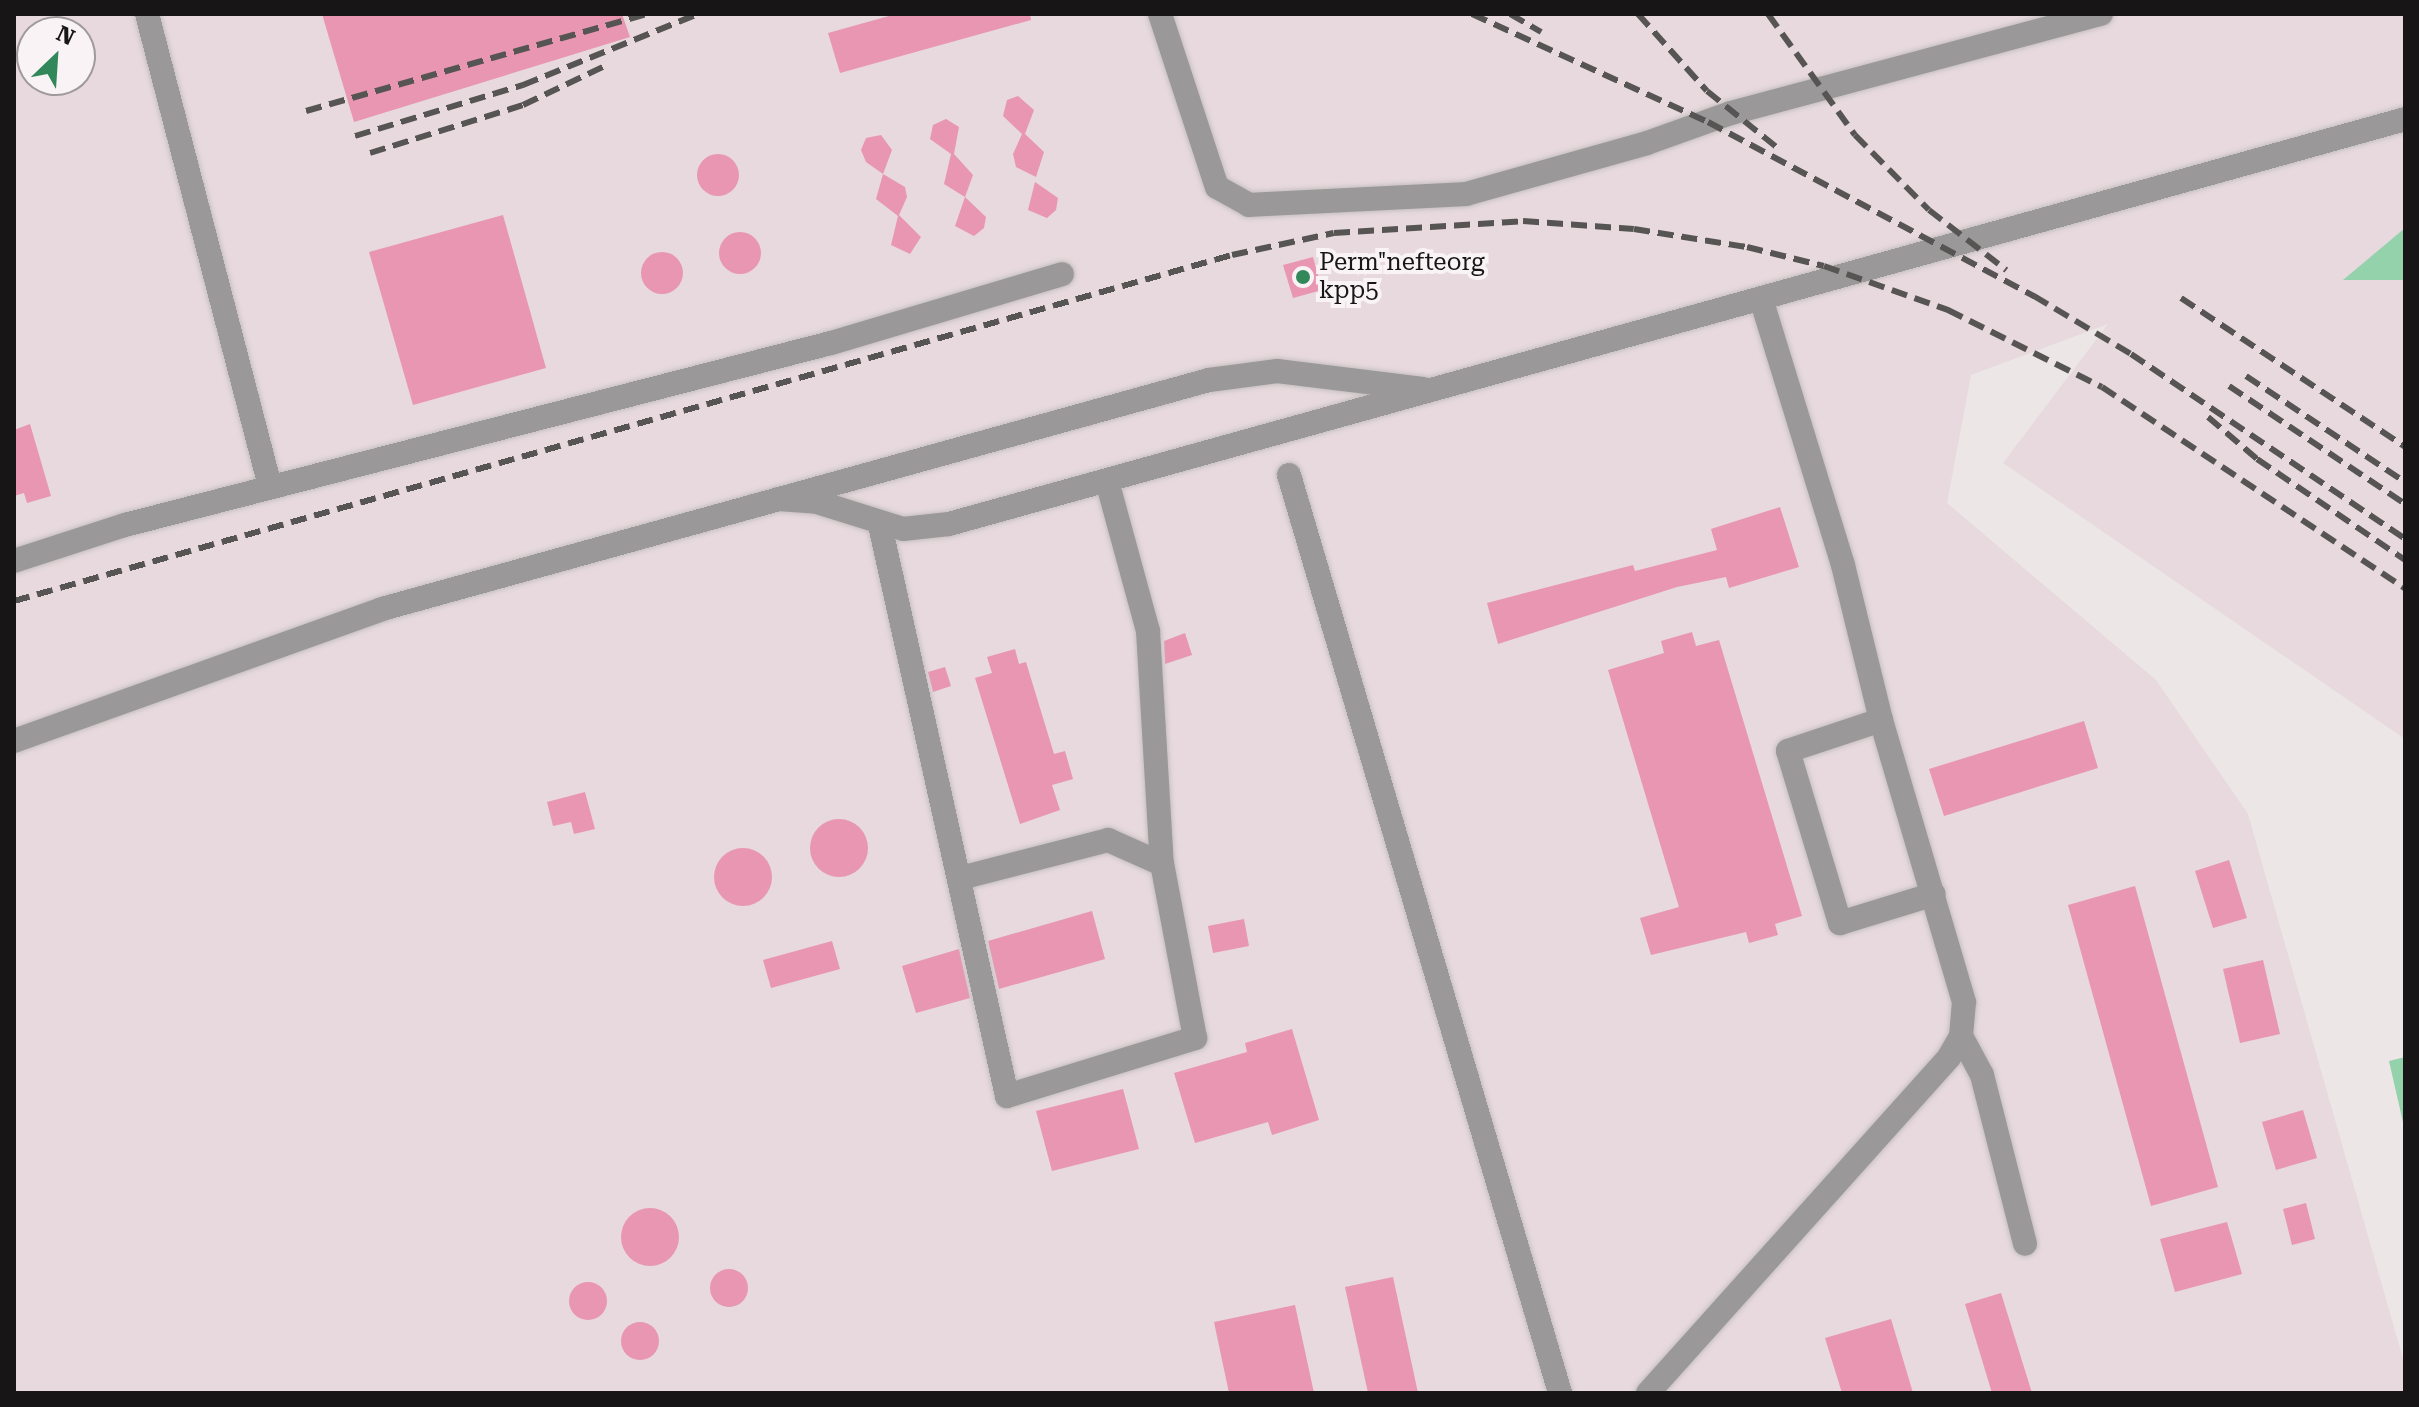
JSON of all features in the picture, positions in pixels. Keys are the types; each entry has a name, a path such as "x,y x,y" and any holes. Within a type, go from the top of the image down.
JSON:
{"street":[{"path":"147,14 270,487"},
{"path":"1160,14 1217,187 1249,205 1421,200 1480,191 1746,109 2101,14"},
{"path":"778,499 817,502 880,525 903,529 949,524 1444,390 2405,119"},
{"path":"14,561 270,487 831,343 1062,274"},
{"path":"1648,1393 1949,1057 1961,1036 1964,1002 1881,720 1843,565 1762,301"},
{"path":"14,741 382,609 1250,371 1444,390"},
{"path":"1289,475 1560,1393"},
{"path":"880,525 1007,1096 1195,1038 1162,864 1148,631 1107,481"},
{"path":"1881,720 1788,751 1840,923 1934,894"},
{"path":"960,878 1108,840 1162,864"},
{"path":"1961,1036 1982,1075 2025,1244"}],"shaded area":[{"path":"14,14 2405,14 2405,739 2003,463 2108,324 1971,375 1947,503 2156,680 2248,814 2405,1366 2405,1393 14,1393"}],"green space":[{"path":"2405,228 2405,280 2343,280"},
{"path":"2405,1057 2405,1131 2389,1061"}],"building":[{"path":"322,14 622,14 630,37 354,122"},
{"path":"896,14 1030,14 1031,20 840,73 828,33"},
{"path":"1018,96 1034,110 1025,134 1044,152 1036,177 1016,167 1013,154 1022,134 1003,116 1007,100"},
{"path":"946,119 959,127 954,154 973,175 965,197 944,184 951,154 930,139 933,125"},
{"path":"881,135 892,150 883,174 866,162 861,150 866,138"},
{"path":"718,154 733,160 739,175 733,190 718,196 703,190 697,175 703,160"},
{"path":"883,174 905,187 907,197 899,215 921,237 910,254 891,245 898,216 876,199"},
{"path":"1035,182 1058,198 1056,210 1047,218 1028,210"},
{"path":"965,197 986,217 984,228 974,236 955,226"},
{"path":"503,215 546,368 413,405 369,252"},
{"path":"740,232 755,238 761,253 755,268 740,274 725,268 719,253 725,238"},
{"path":"662,252 677,258 683,273 677,288 662,294 647,288 641,273 647,258"},
{"name":"Perm\"nefteorg kpp5","path":"1313,257 1322,290 1293,298 1283,265"},
{"path":"30,424 51,496 27,503 24,493 14,496 14,430"},
{"path":"1780,507 1799,567 1729,588 1726,577 1677,587 1498,644 1487,603 1633,565 1635,571 1717,550 1711,529"},
{"path":"1692,632 1696,646 1719,640 1802,916 1775,924 1778,935 1749,943 1746,932 1651,955 1640,918 1679,907 1608,670 1664,653 1661,641"},
{"path":"1185,633 1192,655 1165,664 1164,641"},
{"path":"1015,649 1019,664 1026,662 1054,754 1065,751 1073,779 1052,785 1060,810 1020,824 975,678 992,673 987,657"},
{"path":"945,667 951,686 933,692 928,672"},
{"path":"2084,721 2098,768 1944,816 1929,769"},
{"path":"585,792 595,829 574,834 571,822 553,826 547,802"},
{"path":"839,819 860,827 868,848 860,869 839,877 818,869 810,848 818,827"},
{"path":"743,848 764,856 772,877 764,898 743,906 722,898 714,877 722,856"},
{"path":"2229,860 2247,918 2213,928 2195,871"},
{"path":"2135,886 2218,1187 2151,1206 2068,905"},
{"path":"1092,911 1105,959 999,989 988,941"},
{"path":"1244,919 1249,946 1213,953 1208,926"},
{"path":"832,941 840,969 771,988 763,960"},
{"path":"959,949 970,998 916,1013 902,966"},
{"path":"2263,960 2280,1034 2240,1043 2223,969"},
{"path":"1292,1029 1319,1120 1272,1135 1268,1122 1195,1143 1174,1073 1247,1052 1245,1043"},
{"path":"1123,1089 1139,1149 1052,1171 1036,1111"},
{"path":"2303,1110 2317,1158 2276,1170 2262,1122"},
{"path":"2306,1203 2315,1239 2292,1245 2283,1209"},
{"path":"650,1208 671,1216 679,1237 671,1258 650,1266 629,1258 621,1237 629,1216"},
{"path":"2227,1222 2242,1274 2175,1292 2160,1239"},
{"path":"729,1269 742,1275 748,1288 742,1301 729,1307 716,1301 710,1288 716,1275"},
{"path":"1393,1277 1418,1393 1368,1393 1345,1287"},
{"path":"588,1282 601,1288 607,1301 601,1314 588,1320 575,1314 569,1301 575,1288"},
{"path":"2001,1293 2032,1393 1992,1393 1965,1304"},
{"path":"1295,1305 1314,1393 1229,1393 1214,1322"},
{"path":"1891,1319 1913,1393 1842,1393 1825,1338"},
{"path":"640,1322 653,1328 659,1341 653,1354 640,1360 627,1354 621,1341 627,1328"}],"railway":[{"path":"306,111 646,14"},
{"path":"355,136 523,85 698,14"},
{"path":"1472,14 1708,122 2034,296 2131,354 2405,539"},
{"path":"1510,14 1541,32"},
{"path":"1638,14 1707,91 1779,149"},
{"path":"1768,14 1855,135 1929,210 2006,270"},
{"path":"370,153 523,105 609,64"},
{"path":"14,601 1232,255 1334,233 1523,221 1634,229 1747,247 1824,266 1948,310 2102,387 2405,588"},
{"path":"2181,298 2405,447"},
{"path":"2246,376 2405,482"},
{"path":"2229,386 2405,504"},
{"path":"2208,417 2257,459 2405,560"}],"place":[{"name":"Perm\"nefteorg kpp5","path":"1303,277"}]}
